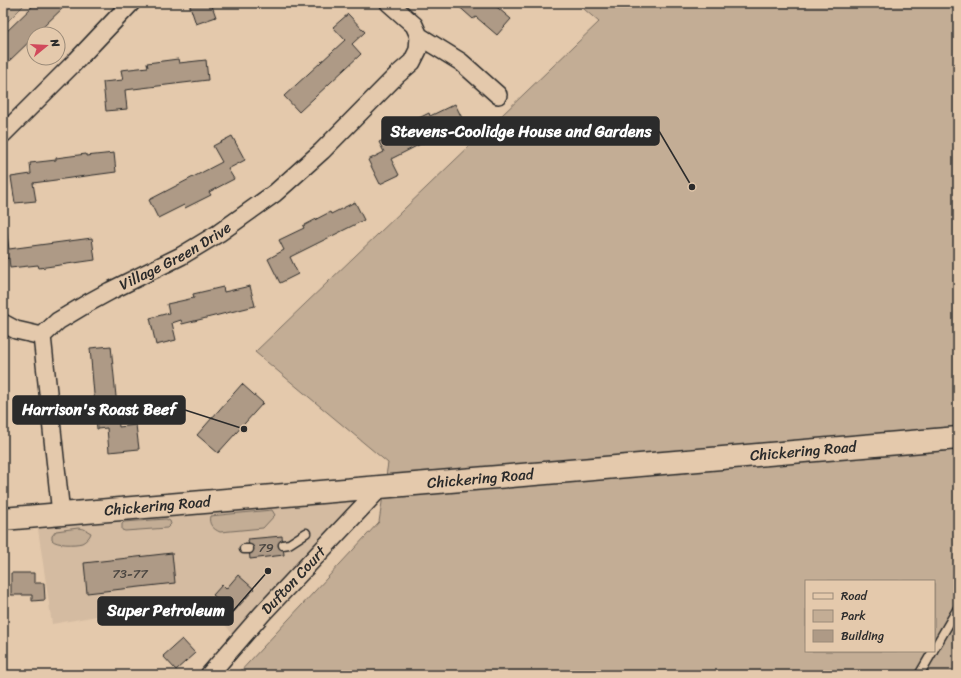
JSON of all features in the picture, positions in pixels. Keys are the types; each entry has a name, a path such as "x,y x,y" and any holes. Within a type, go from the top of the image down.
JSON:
{"main road":[{"name":"Chickering Road","path":"3,519 958,438"}],"street":[{"path":"3,134 132,3"},
{"path":"389,3 414,25 419,36 461,62 498,95"},
{"name":"Village Green Drive","path":"42,336 58,321 105,293 181,256 200,245 243,217 275,193 322,151 396,74 412,62 418,50 419,36"},
{"path":"3,323 16,330 42,336 61,514"},
{"name":"Dufton Court","path":"209,675 262,614 380,487"}],"lane":[{"path":"283,545 289,544 306,533"},
{"path":"935,647 958,608"},
{"path":"919,675 932,652"}],"shaded area":[{"path":"359,498 233,635 204,597 52,624 38,529"}],"green space":[{"path":"3,3 26,3 3,26"},
{"path":"577,3 958,3 958,675 237,675 379,522 388,463 255,352 599,22"},
{"path":"272,510 275,515 263,528 220,532 213,528 210,524 210,516"},
{"path":"166,519 170,521 171,524 167,528 122,530 122,524 124,522"},
{"path":"78,528 84,529 91,533 88,539 82,543 66,544 57,543 52,540 52,536 56,531"}],"building":[{"path":"36,3 68,3 44,26 26,26 26,45 6,64 3,61 3,35"},
{"path":"189,3 211,3 216,17 196,24"},
{"path":"455,3 492,3 511,19 497,35 476,17 473,19"},
{"path":"348,14 365,32 352,44 361,54 299,112 284,96 345,40 333,27"},
{"path":"178,59 179,63 206,60 208,80 125,90 127,109 106,111 103,82 123,80 121,70 148,67 147,63"},
{"path":"455,104 464,122 391,159 399,175 380,184 368,160 384,152 379,142 405,130 403,126 429,113 430,116"},
{"path":"232,136 245,160 228,169 234,179 209,192 211,195 185,208 184,205 158,218 149,200 222,162 213,146"},
{"path":"114,153 116,172 33,183 36,201 15,203 11,177 31,174 30,163 86,154 86,156"},
{"path":"355,202 364,220 290,257 298,274 280,283 268,259 284,250 279,240 304,228 303,226 330,212 331,214"},
{"path":"3,213 9,249 92,238 95,260 39,268 38,265 10,268 9,258 3,259"},
{"path":"250,286 255,306 182,324 181,320 172,323 176,340 156,345 150,318 169,313 167,304 194,298 193,294 223,287 224,292"},
{"path":"111,346 119,427 136,425 139,449 109,452 107,428 97,429 90,348"},
{"path":"242,384 263,403 218,453 197,435"},
{"path":"282,536 284,555 250,559 248,539"},
{"path":"172,553 175,583 87,593 84,563"},
{"path":"11,573 34,573 34,583 44,583 45,600 32,601 32,595 11,595"},
{"path":"238,575 254,589 233,613 213,595 222,585 226,589"},
{"path":"182,639 195,653 176,670 163,656"}],"place":[{"name":"Stevens-Coolidge House and Gardens","path":"692,187"},
{"name":"Harrison's Roast Beef","path":"244,429"},
{"name":"Super Petroleum","path":"268,571"}]}
